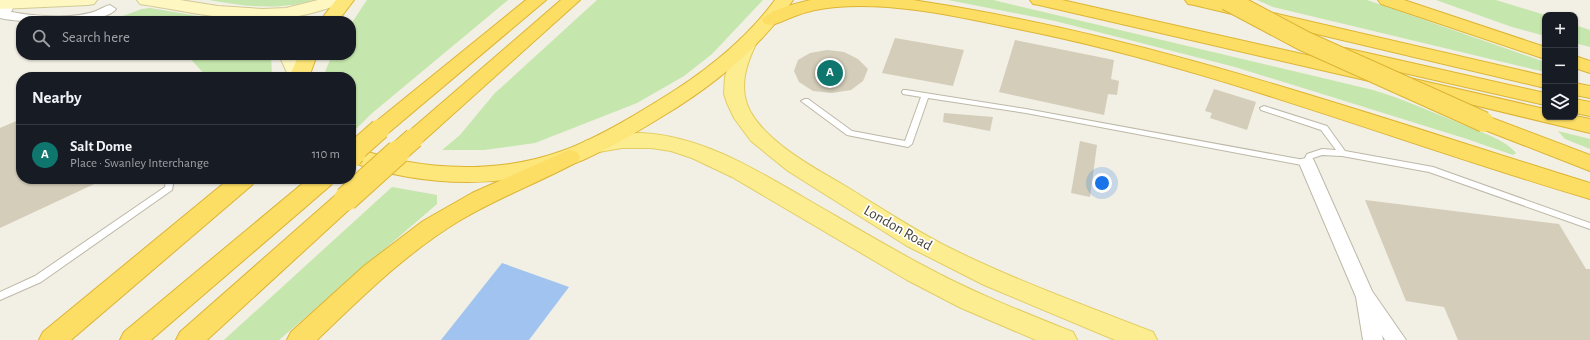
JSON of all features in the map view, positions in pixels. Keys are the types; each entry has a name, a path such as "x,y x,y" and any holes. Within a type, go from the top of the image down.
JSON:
{"highway":[{"path":"333,16 345,0"},
{"path":"356,150 537,0"},
{"path":"189,340 414,138 571,0"},
{"path":"300,340 377,271 428,229 476,200 544,171 569,156 593,146 666,106 718,69 771,20 784,0"},
{"path":"771,20 800,7 847,0 874,1 946,10 1034,26 1129,48 1223,73 1590,191"},
{"path":"1039,0 1542,115"},
{"path":"1104,0 1542,98"},
{"path":"1194,0 1542,81"},
{"path":"1227,0 1304,41 1484,122 1590,163"},
{"path":"1387,0 1542,52"},
{"path":"301,72 306,60"},
{"path":"1578,63 1590,67"},
{"path":"1578,90 1590,92"},
{"path":"1578,107 1590,109"},
{"path":"1563,120 1590,126"},
{"path":"356,156 390,166 441,174 473,174 524,167 569,156"},
{"path":"52,340 238,184"},
{"path":"133,340 318,184"}],"main road":[{"path":"4,4 88,0"},
{"path":"146,0 226,14 273,15 320,6 335,0"},
{"path":"226,14 232,16"},
{"name":"London Road","path":"748,42 738,60 733,84 741,112 748,122 762,136 803,171 943,255 1057,306 1144,340"},
{"path":"290,60 296,72"},
{"name":"London Road","path":"593,146 618,141 650,141 670,143 706,155 761,184 917,273 991,310 1064,340"}],"street":[{"path":"4,4 3,15 16,17"},
{"path":"91,16 98,15 110,9"},
{"path":"1308,163 1364,295 1373,340"},
{"path":"1364,295 1396,340"}],"lane":[{"path":"906,92 1026,111 1308,163 1310,156 1322,152 1342,153 1430,169 1590,226"},
{"path":"805,101 850,133 908,144 925,95"},
{"path":"1264,108 1324,128 1342,153"},
{"path":"0,296 44,274 169,188 169,184"}],"green space":[{"path":"209,0 313,0 287,5 248,6"},
{"path":"367,0 508,0 371,114 356,129 356,72 325,72 330,60 356,60 356,16"},
{"path":"597,0 763,0 712,54 684,76 637,103 535,143 484,150 442,150 460,135 494,94"},
{"path":"948,0 993,0 1373,90 1404,100 1487,134 1504,143 1516,153 1513,155 1467,139 1235,67 1055,21"},
{"path":"1257,0 1367,0 1542,61 1542,71 1273,7"},
{"path":"1436,0 1496,0 1542,14 1542,35 1512,27"},
{"path":"150,8 198,16 123,16 142,9"},
{"path":"1578,26 1590,30 1590,47 1578,44"},
{"path":"192,60 271,60 272,72 202,72"},
{"path":"1558,131 1590,139 1590,149 1565,139"},
{"path":"392,187 437,195 437,204 279,340 224,340"}],"water":[{"path":"502,263 569,287 529,340 441,340"}],"building":[{"path":"895,38 964,50 953,86 882,73"},
{"path":"1015,40 1114,60 1111,79 1119,81 1117,95 1108,94 1104,115 999,92"},
{"path":"827,50 844,52 858,59 868,69 863,81 851,90 832,93 813,91 799,82 794,71 798,60 810,53"},
{"path":"1214,89 1256,102 1247,130 1210,118 1212,113 1205,111"},
{"path":"944,113 993,117 990,131 943,122"},
{"path":"16,121 16,184 94,184 0,228 0,128"},
{"path":"1080,141 1097,145 1090,197 1071,193"},
{"path":"1365,200 1559,224 1586,269 1590,269 1590,340 1458,340 1444,307 1406,301"}],"place":[{"name":"Salt Dome","path":"830,73"}]}
